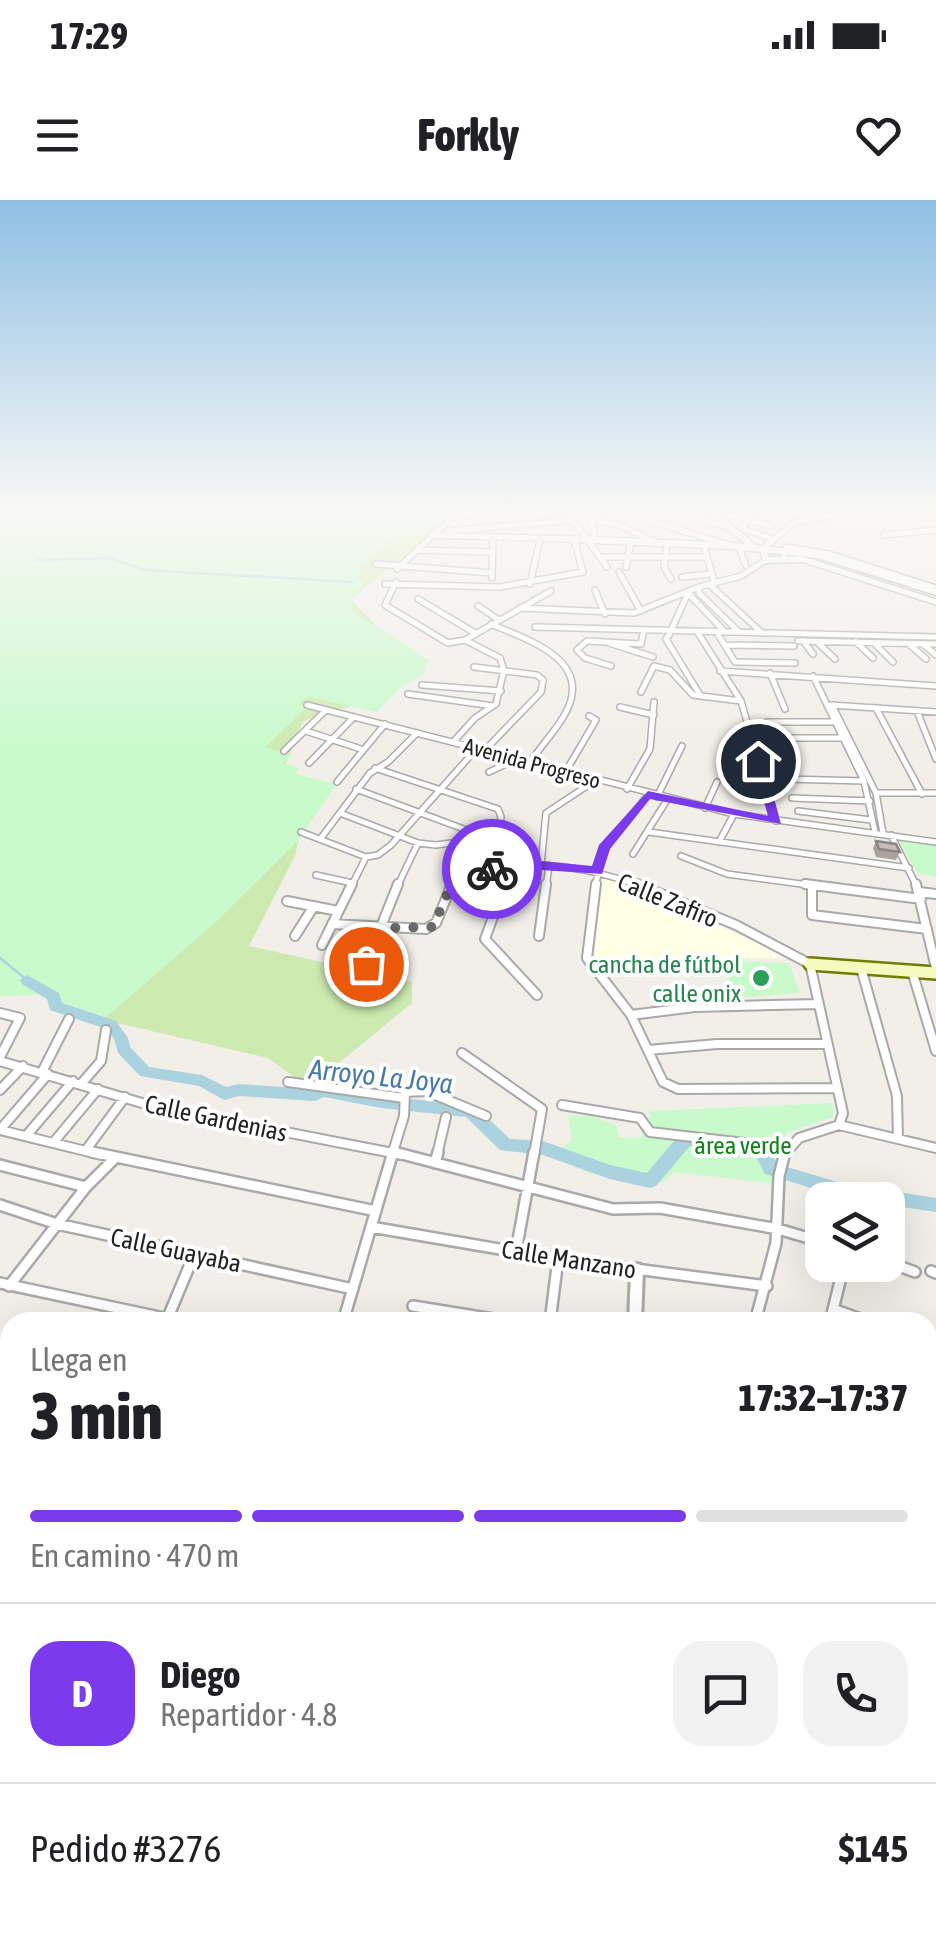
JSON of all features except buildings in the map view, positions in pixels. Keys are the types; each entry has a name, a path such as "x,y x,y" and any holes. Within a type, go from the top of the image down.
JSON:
{"main road":[{"path":"810,964 936,971"}],"street":[{"path":"391,591 384,605 444,643 465,640 550,591"},
{"path":"427,591 429,597"},
{"path":"451,591 455,598"},
{"path":"595,591 606,614"},
{"path":"629,591 641,611"},
{"path":"520,608 606,614 641,611 692,591"},
{"path":"699,591 739,632"},
{"path":"719,591 762,633"},
{"path":"688,593 725,632"},
{"path":"688,593 666,639 701,696"},
{"path":"418,599 476,633"},
{"path":"478,606 499,620"},
{"path":"491,624 554,652 574,684 570,704 531,761"},
{"path":"535,626 669,635 739,632 936,641"},
{"path":"698,633 740,701 776,821"},
{"path":"717,633 735,662 795,663"},
{"path":"624,646 641,644 643,634"},
{"path":"454,741 475,718 494,706 504,670 500,658 465,640"},
{"path":"611,666 585,658 577,650 587,641 606,641 653,656"},
{"path":"725,645 936,641"},
{"path":"817,642 834,659"},
{"path":"856,642 873,658"},
{"path":"798,643 813,654"},
{"path":"874,643 893,662"},
{"path":"909,644 926,659"},
{"path":"924,644 936,655"},
{"path":"641,692 654,666 670,670 689,693 740,701"},
{"path":"301,832 366,857 378,856 438,788 541,692 542,676 474,667"},
{"path":"720,671 936,686"},
{"path":"770,673 785,709"},
{"path":"813,676 876,793 883,833"},
{"path":"422,685 500,691"},
{"path":"408,694 494,706"},
{"path":"627,789 650,749 654,702"},
{"path":"829,704 936,712"},
{"path":"829,704 833,722 864,781 871,820"},
{"name":"Avenida Progreso","path":"308,705 483,747 668,800 776,821 936,842"},
{"path":"620,706 654,715"},
{"path":"876,708 922,794"},
{"path":"284,751 326,710"},
{"path":"917,711 936,759"},
{"path":"309,763 354,717"},
{"path":"566,771 592,718"},
{"path":"767,722 833,722"},
{"path":"337,782 385,724"},
{"path":"306,731 361,749"},
{"path":"321,838 375,768 388,762 417,732"},
{"path":"772,738 841,738"},
{"path":"658,797 682,746"},
{"path":"490,772 519,758"},
{"path":"375,768 498,809 501,817 493,838 493,868"},
{"path":"786,779 864,781"},
{"path":"539,936 546,814 596,780"},
{"path":"706,808 717,782"},
{"path":"356,789 493,838"},
{"path":"876,793 936,794"},
{"path":"648,795 604,848 597,871 587,958 631,1014 663,1082 678,1089 837,1088"},
{"path":"792,798 870,800"},
{"path":"633,854 668,800"},
{"path":"798,810 871,820 883,833 909,868 920,895 936,971"},
{"path":"340,812 418,843 436,846 493,838"},
{"path":"719,842 734,814"},
{"path":"649,832 909,868"},
{"path":"366,964 406,863 418,843"},
{"path":"681,856 727,874 936,894"},
{"path":"322,946 366,857"},
{"path":"510,866 484,939 538,996"},
{"name":"Calle Zafiro","path":"380,928 433,927 455,876 510,866 545,866 597,871 683,904 810,964"},
{"path":"316,876 352,883"},
{"path":"812,885 812,915 928,929"},
{"path":"287,901 338,911"},
{"path":"296,936 314,906"},
{"path":"332,924 380,928"},
{"path":"810,964 843,1113 839,1124"},
{"path":"861,968 897,1096 898,1138"},
{"path":"912,972 936,1051"},
{"path":"631,1014 695,1007 818,1004"},
{"path":"0,1012 20,1018 0,1059"},
{"path":"69,1020 45,1073 0,1130 115,1158 376,1210"},
{"path":"26,1136 101,1062 106,1030"},
{"path":"648,1050 717,1044 827,1044"},
{"path":"462,1053 542,1109 516,1251"},
{"name":"Calle Gardenias","path":"0,1059 125,1098 268,1130 392,1152 613,1210 660,1208 805,1237"},
{"path":"0,1090 23,1066"},
{"path":"288,1082 326,1084 379,1098 404,1100"},
{"path":"53,1143 98,1089"},
{"path":"346,1312 404,1116 405,1092 426,1092 486,1116"},
{"path":"86,1150 125,1098"},
{"path":"562,1106 640,1118 650,1132 788,1148"},
{"path":"435,1163 446,1116"},
{"path":"758,1312 778,1229 780,1187 788,1148 799,1138 839,1124 936,1148"},
{"path":"115,1158 5,1284 128,1312"},
{"path":"0,1165 86,1187"},
{"name":"Calle Guayaba","path":"0,1205 57,1224 353,1289"},
{"name":"Calle Manzano","path":"371,1226 558,1259 767,1286"},
{"path":"171,1312 194,1255"},
{"path":"551,1312 558,1259"},
{"path":"905,1268 916,1272"},
{"path":"635,1312 637,1270"},
{"path":"832,1312 840,1282"},
{"path":"413,1306 450,1312"},
{"path":"833,1309 841,1312"}],"shaded area":[{"path":"602,875 658,899 791,958 594,959"}],"green space":[{"path":"0,591 358,591 352,600 352,611 427,660 424,675 402,686 377,712 308,697 299,704 307,707 265,747 292,755 283,763 299,768 296,774 337,784 297,842 216,922 105,1018 39,995 0,996"},
{"path":"3,591 362,591 351,600 379,628 429,661 372,703 327,711 303,722 270,802 301,828 295,856 249,946 412,982 412,1003 340,1062 337,1093 317,1093 268,1058 117,1023 19,977"},
{"path":"898,839 936,846 936,877 917,873"},
{"path":"724,961 789,963 800,993 734,998"},
{"name":"área verde","path":"833,1103 833,1117 787,1133 780,1146 774,1184 674,1172 663,1182 620,1179 581,1170 555,1155 572,1139 568,1115 595,1117 616,1125 619,1137 642,1138 642,1123 650,1124 649,1111"}],"waterway":[{"name":"Arroyo La Joya","path":"0,958 27,980"},
{"name":"Arroyo La Joya","path":"27,980 54,997 55,1006 111,1025 121,1038 123,1049 145,1072 202,1081 224,1094 239,1090 315,1095 321,1090 381,1102 470,1111 506,1145 543,1148 610,1172 650,1181 686,1139 761,1151 771,1169 841,1190 936,1205"}],"way so far":[{"path":"366,964 380,928 433,927 455,876 492,869"}],"place":[{"name":"cancha de fútbol calle onix","path":"761,978"}],"route":[{"path":"492,869 541,865 597,871 604,848 648,795 776,821 758,761"}]}
